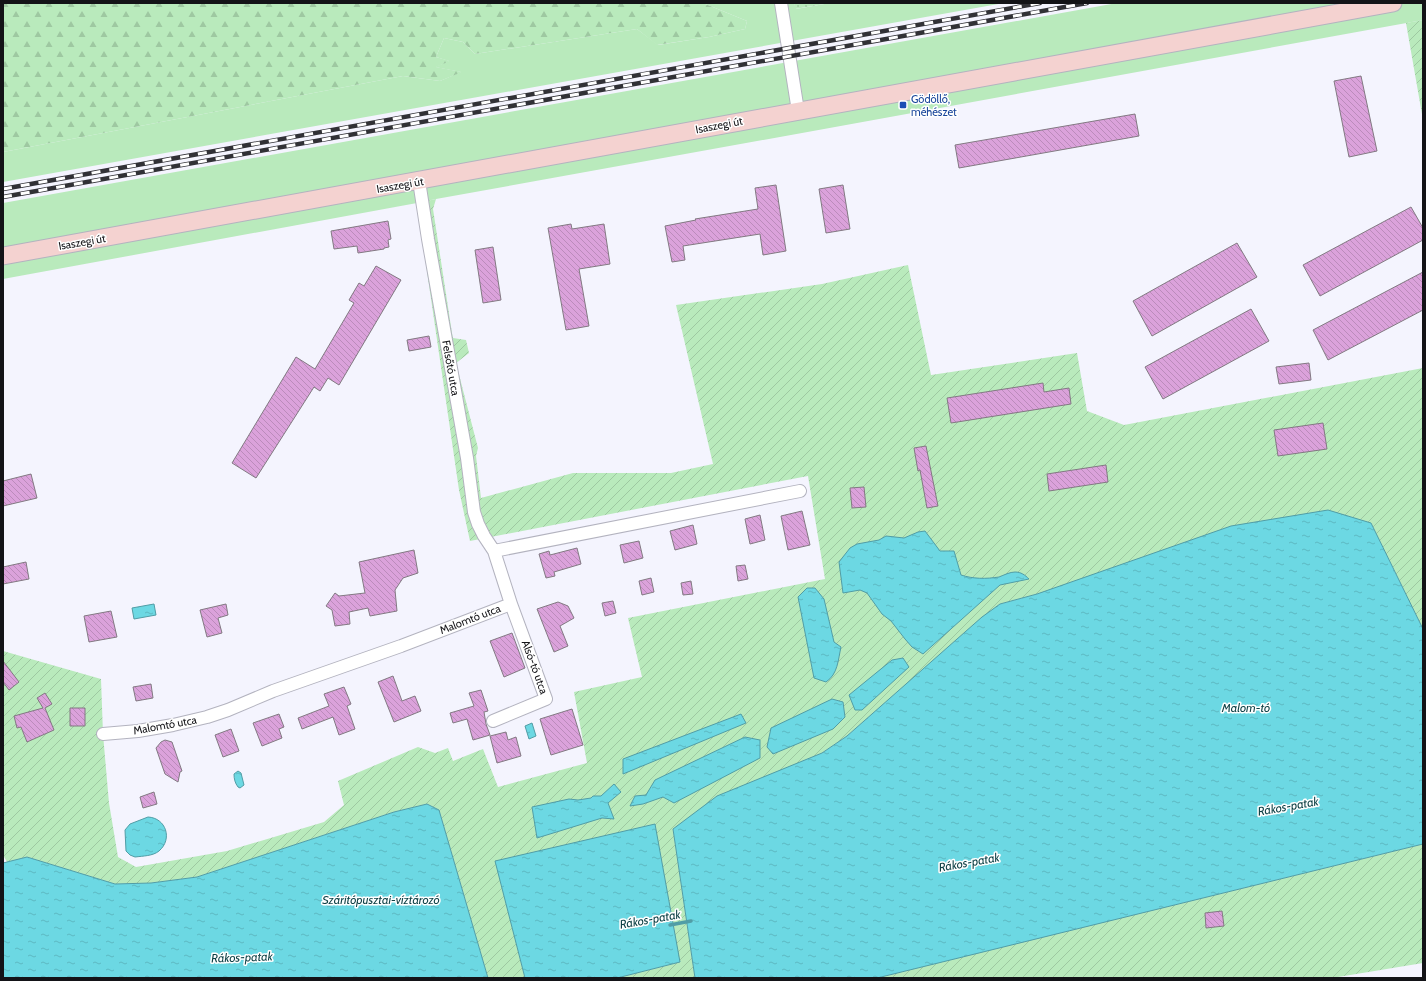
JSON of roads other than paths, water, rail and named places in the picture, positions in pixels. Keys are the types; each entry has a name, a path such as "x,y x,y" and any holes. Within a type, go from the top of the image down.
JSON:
{"main road":[{"name":"Isaszegi út","path":"3,256 1393,3"}],"street":[{"path":"780,3 798,111"},
{"name":"Felsőtó utca","path":"419,181 467,458 474,512 484,536 494,551"},
{"path":"494,551 800,491"},
{"name":"Malomtó utca","path":"103,734 145,730 207,717 273,691 401,646 511,604 494,551"},
{"name":"Alsó-tó utca","path":"493,721 546,699 511,604"}],"water":[{"name":"Malom-tó","path":"1328,510 1371,523 1423,629 1423,844 877,978 695,978 673,829 717,796 822,753 847,736 982,617 1000,604 1037,594 1231,526"},
{"path":"925,531 940,551 954,551 961,575 975,578 989,578 999,577 1015,572 1023,574 1029,579 1000,585 923,654 912,647 891,621 882,614 867,593 860,590 843,593 839,562 850,548 857,544 879,540 886,536 904,538 918,532"},
{"path":"807,588 815,588 824,599 834,642 841,647 835,671 826,682 814,678 798,597"},
{"path":"154,604 156,615 134,619 132,608"},
{"path":"903,658 909,667 862,710 855,710 849,695 892,660"},
{"path":"832,699 843,702 845,717 833,729 773,754 767,747 771,728"},
{"path":"741,714 746,723 623,774 623,759"},
{"path":"532,723 536,736 529,739 525,726"},
{"path":"745,737 760,740 760,758 674,803 663,797 643,804 630,806 635,796 646,795 655,780"},
{"path":"238,771 241,773 244,785 240,788 236,784 234,778 234,774"},
{"path":"614,784 621,792 608,803 614,819 602,818 537,838 532,807 569,799 578,800 591,798 593,796 601,796"},
{"name":"Száritópusztai-víztározó","path":"427,804 439,810 488,978 3,978 3,863 27,857 115,884 151,883 197,877 394,812"},
{"path":"148,817 154,818 163,825 166,830 166,841 157,853 148,856 135,857 126,851 125,830 130,824"},
{"path":"655,824 680,962 617,978 525,978 495,861"}],"waterway":[{"name":"Rákos-patak","path":"670,925 691,921"}],"railway":[{"path":"3,189 1040,3"},
{"path":"3,197 1087,3"}],"place":[{"name":"Gödöllő, méhészet","path":"903,105"}]}
